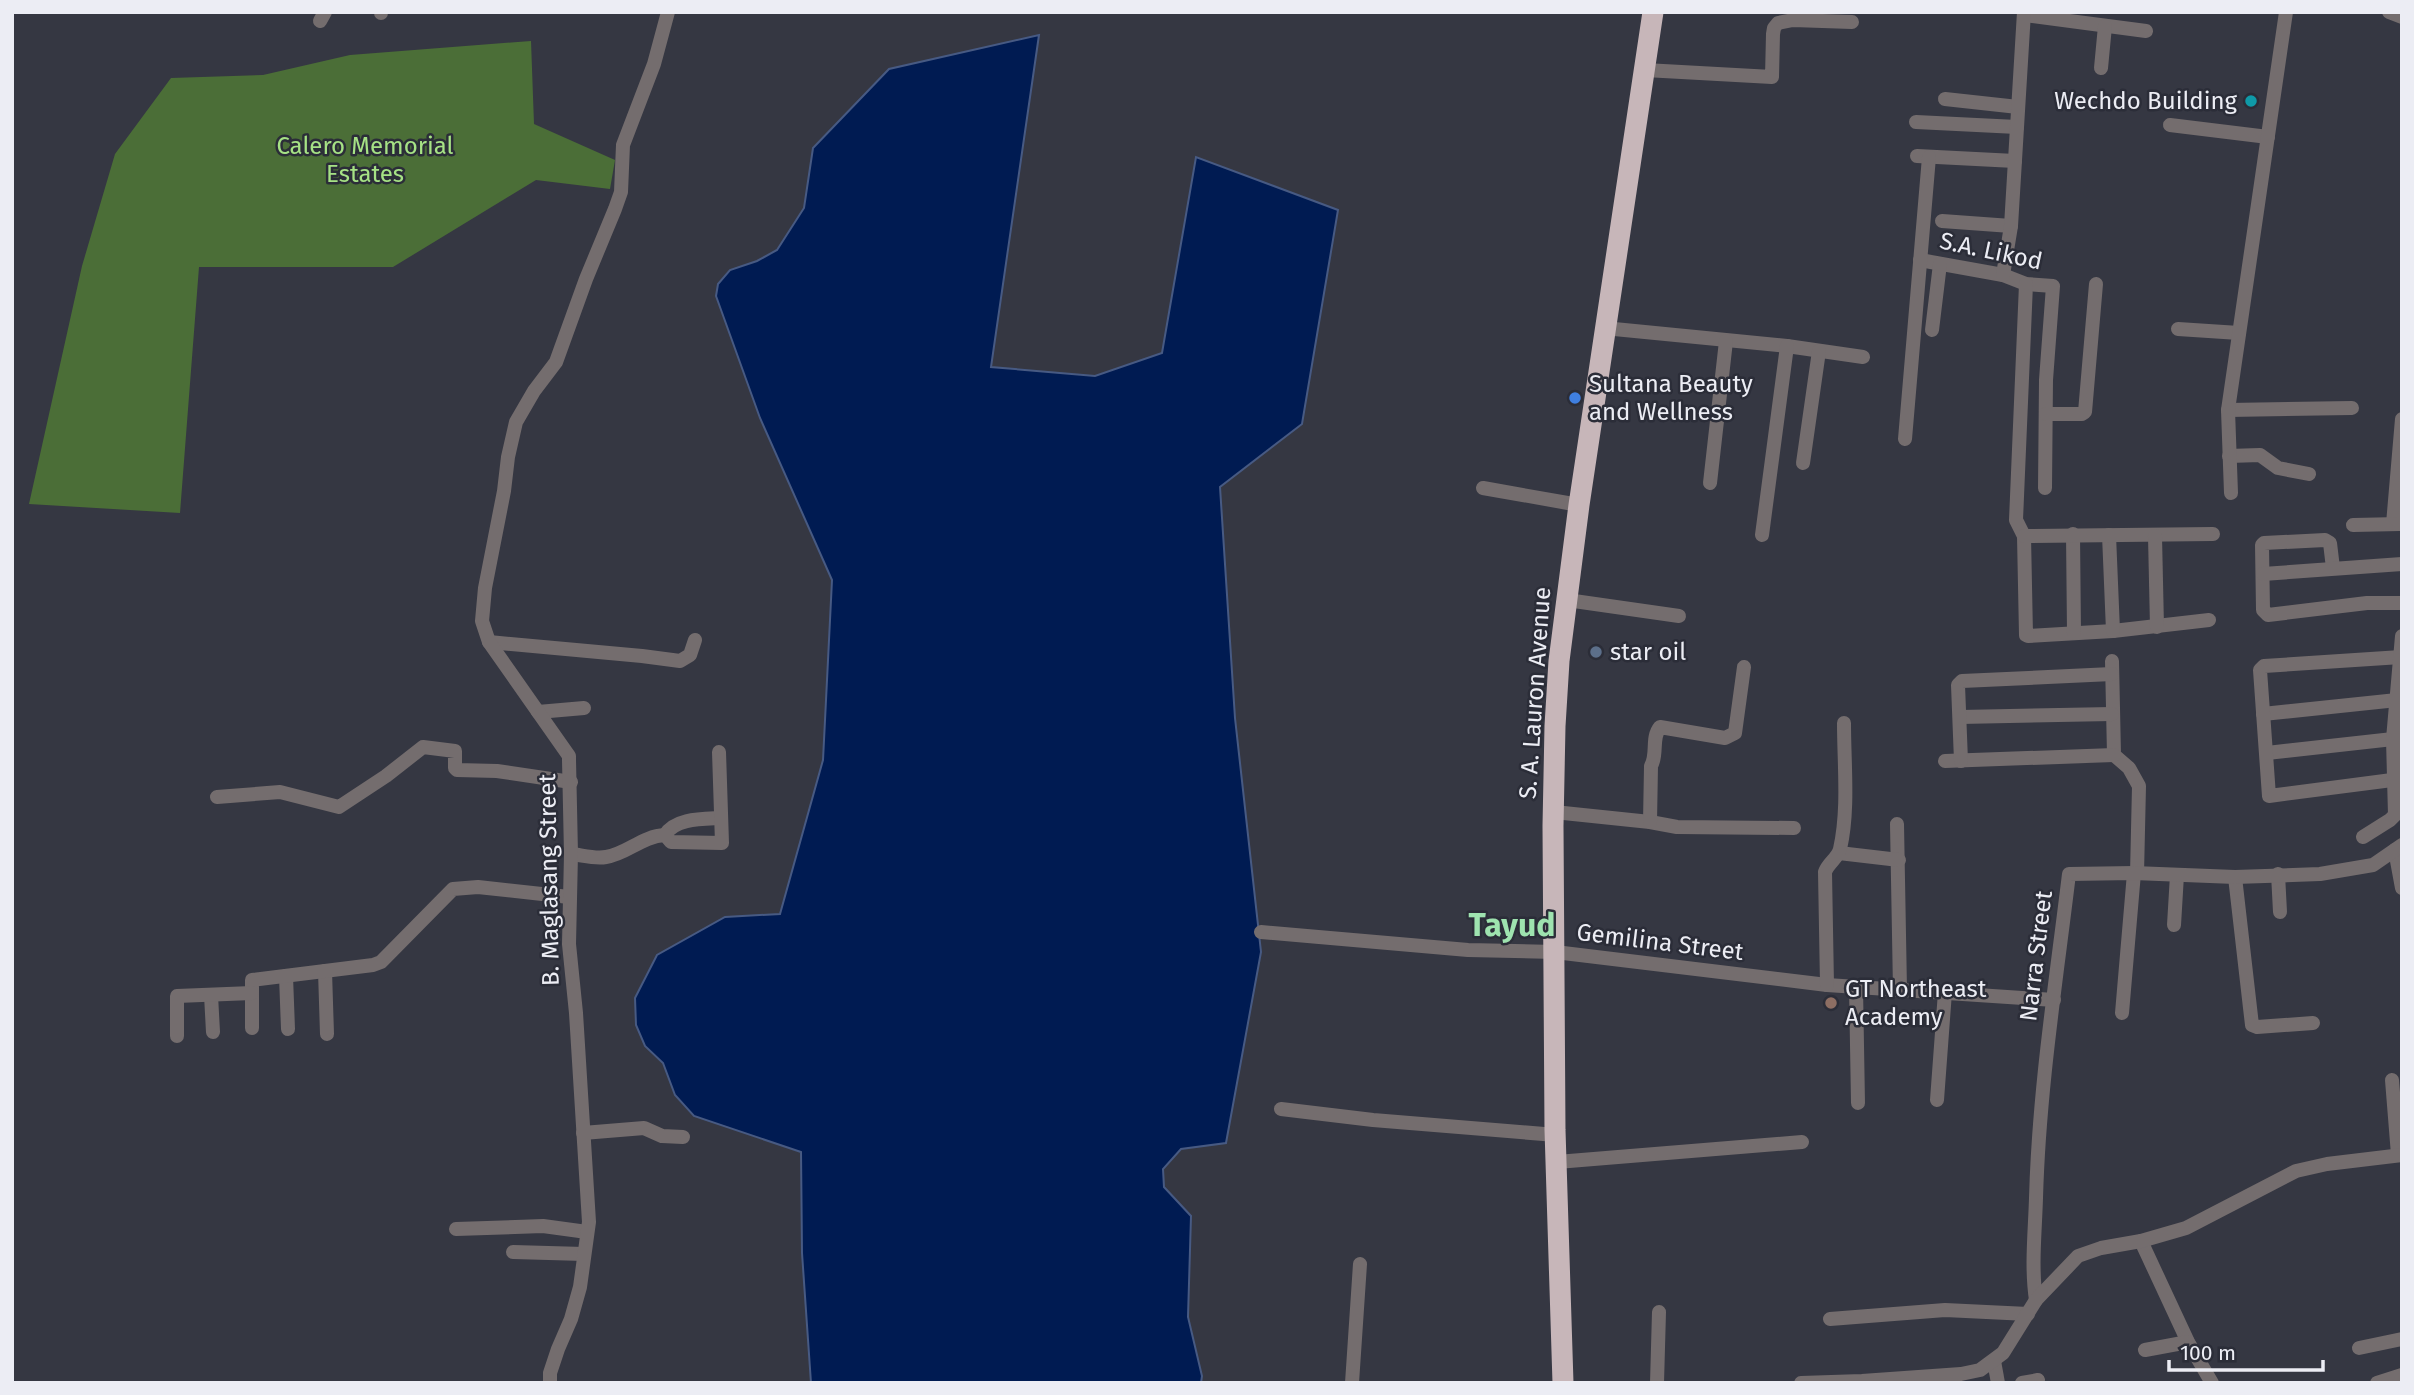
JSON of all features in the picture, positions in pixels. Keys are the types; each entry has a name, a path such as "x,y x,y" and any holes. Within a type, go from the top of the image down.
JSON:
{"highway":[{"name":"S. A. Lauron Avenue","path":"1563,1383 1556,1135 1554,811 1559,661 1604,328 1653,12"}],"street":[{"name":"B. Maglasang Street","path":"550,1383 554,1361 580,1287 589,1222 569,944 569,756 489,642 482,621 485,588 516,422 534,391 556,362 615,209 621,192 623,145 654,64 668,12"},
{"path":"2231,493 2228,410 2286,12"},
{"path":"2390,12 2402,17"},
{"path":"2003,275 2011,226 2024,14 2146,32"},
{"path":"1645,70 1772,77 1773,34 1778,23 1793,20 1852,22"},
{"path":"2101,68 2105,26"},
{"path":"1945,99 2018,107"},
{"path":"1916,122 2017,127"},
{"path":"2170,125 2268,137"},
{"path":"1905,439 1920,260 1923,157 2015,161"},
{"path":"1942,221 2011,226"},
{"name":"S.A. Likod","path":"1920,260 2003,275 2026,284 2053,286 2046,414"},
{"path":"1932,330 1940,264"},
{"path":"2026,284 2016,520 2024,536 2026,635 2113,631 2209,620"},
{"path":"2045,488 2046,414 2085,412 2096,284"},
{"path":"1604,328 1787,346 1863,357"},
{"path":"2178,329 2239,332"},
{"path":"1710,483 1726,341"},
{"path":"1762,535 1787,346"},
{"path":"1803,463 1819,351"},
{"path":"2228,410 2353,408"},
{"path":"2353,525 2397,524 2402,419"},
{"path":"2228,456 2260,455 2278,468 2309,474"},
{"path":"1483,488 1579,505"},
{"path":"2073,534 2074,633"},
{"path":"2024,536 2213,534"},
{"path":"2109,535 2113,631"},
{"path":"2155,536 2157,627"},
{"path":"2333,568 2330,543 2325,540 2264,543 2263,610 2268,615 2367,603 2402,603"},
{"path":"2263,574 2402,564"},
{"path":"1567,600 1679,616"},
{"path":"2363,838 2390,820 2399,802 2392,780 2402,636"},
{"path":"489,642 680,661 690,655 695,640"},
{"path":"2392,780 2270,797 2267,793 2267,753 2260,670 2264,666 2401,657"},
{"path":"1650,821 1651,766 1654,762 1658,729 1660,727 1725,738 1731,736 1735,733 1744,667"},
{"path":"1961,761 1958,685 1964,680 2112,667 2113,755"},
{"path":"2263,713 2397,700"},
{"path":"538,712 584,708"},
{"path":"1960,717 2112,714"},
{"path":"1827,985 1825,872 1828,864 1839,853 1845,828 1843,723"},
{"path":"2267,753 2393,739"},
{"path":"217,797 280,792 339,807 358,797 423,747 454,751 457,770 497,771 571,782"},
{"path":"664,835 671,842 722,843 719,751"},
{"path":"1945,761 2113,755 2129,768 2139,786 2136,873 2122,1013"},
{"path":"1554,811 1650,821 1677,827 1794,828"},
{"path":"571,854 607,857 649,837 664,835 671,827 688,821 722,818"},
{"path":"1897,824 1900,990"},
{"path":"2398,848 2402,888"},
{"name":"Narra Street","path":"2036,1300 2034,1268 2038,1138 2069,874 2136,873 2235,877 2320,874 2373,866 2398,848"},
{"path":"1839,853 1899,860"},
{"path":"2278,874 2280,912"},
{"path":"2174,925 2177,875"},
{"path":"2235,877 2252,1025 2257,1027 2313,1023"},
{"path":"252,1028 252,981 381,962 453,889 478,887 569,897"},
{"name":"Gemilina Street","path":"1261,932 1468,950 1555,953 1827,985 2054,1000"},
{"path":"325,971 327,1034"},
{"path":"286,976 288,1029"},
{"path":"1856,987 1857,1103"},
{"path":"1937,1100 1945,992"},
{"path":"177,1036 177,996 252,993"},
{"path":"212,995 213,1032"},
{"path":"1801,1383 1961,1374 1980,1370 2003,1353 2036,1300 2078,1256 2186,1228 2296,1171 2340,1162 2400,1155 2392,1080"},
{"path":"1281,1109 1373,1120 1556,1135"},
{"path":"583,1133 644,1128 662,1136 684,1136"},
{"path":"1557,1162 1802,1142"},
{"path":"456,1228 543,1226 587,1232"},
{"path":"2141,1241 2188,1342 2212,1383"},
{"path":"513,1252 584,1254"},
{"path":"1352,1383 1360,1264"},
{"path":"1830,1320 1945,1310 2028,1314"},
{"path":"1657,1383 1659,1312"},
{"path":"2359,1348 2402,1339"},
{"path":"2146,1350 2188,1342"},
{"path":"1994,1361 1998,1383"},
{"path":"2377,1383 2402,1375"},
{"path":"2022,1383 2038,1380"}],"green space":[{"name":"Calero Memorial Estates","path":"531,41 534,124 615,160 610,189 536,180 393,267 199,267 180,513 29,504 82,266 115,154 171,78 263,75 350,55"}],"water":[{"path":"1039,35 991,367 1095,376 1162,353 1196,157 1338,210 1302,424 1220,487 1235,718 1261,952 1226,1143 1181,1149 1163,1169 1164,1187 1191,1216 1188,1317 1202,1376 1201,1383 811,1383 802,1253 801,1152 694,1116 675,1095 663,1063 645,1046 636,1025 635,998 657,955 725,917 780,914 823,760 832,580 760,418 716,296 718,284 730,270 757,261 777,250 804,208 813,148 889,69"}],"place":[{"name":"Wechdo Building","path":"2251,101"},
{"name":"Sultana Beauty and Wellness","path":"1575,398"},
{"name":"star oil","path":"1596,652"},
{"name":"GT Northeast Academy","path":"1831,1003"}],"district":[{"name":"Tayud","path":"1512,925"}]}
